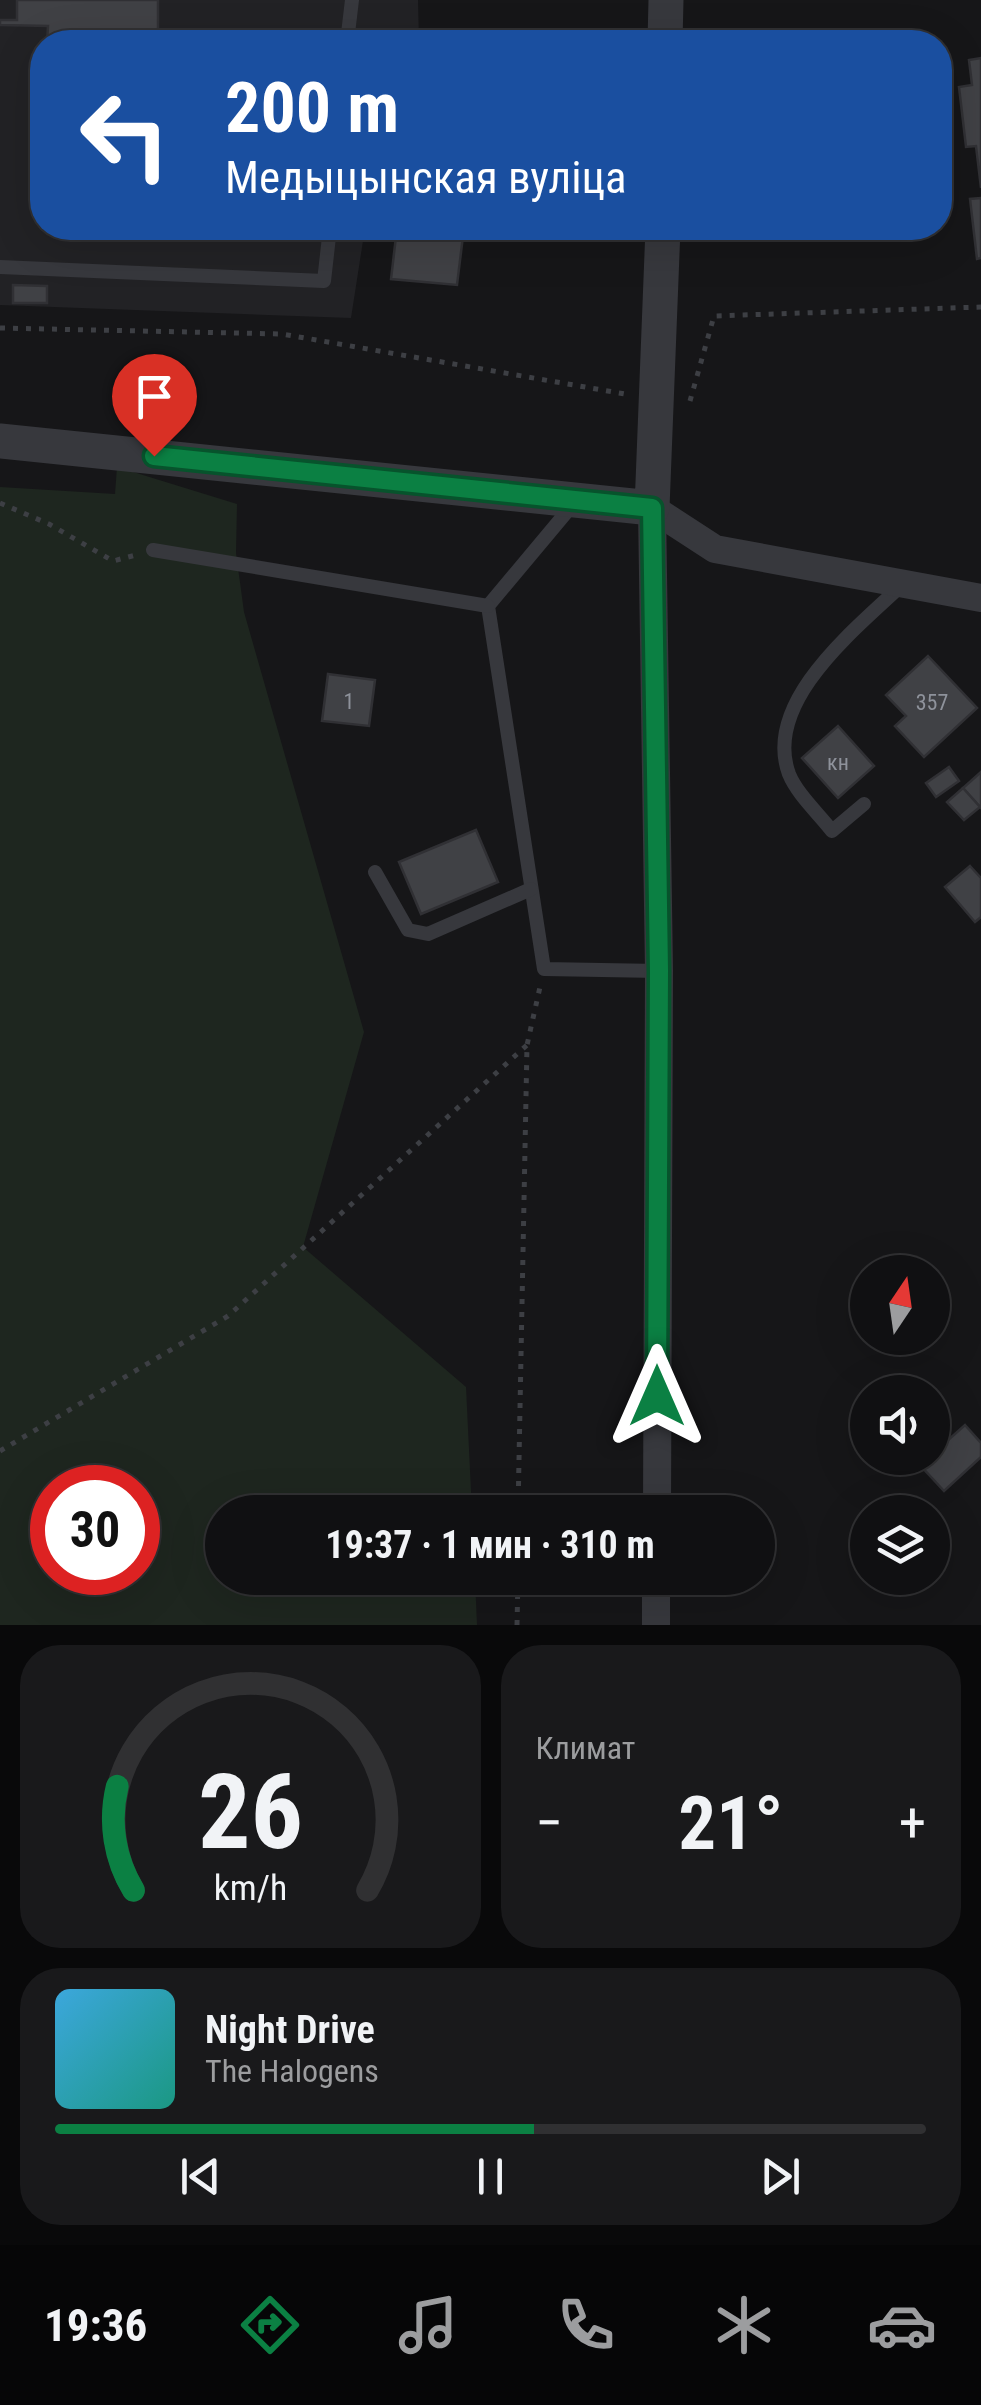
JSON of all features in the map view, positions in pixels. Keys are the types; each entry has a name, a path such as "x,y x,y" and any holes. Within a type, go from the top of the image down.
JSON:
{"street":[{"path":"666,0 666,30"},
{"path":"656,1495 659,971 652,508 662,240"},
{"path":"0,440 652,508 715,550 981,598"},
{"path":"656,1595 656,1625"}],"lane":[{"path":"349,30 352,0"},
{"path":"0,266 324,281 329,240"},
{"path":"578,498 488,606 544,969 659,971"},
{"path":"154,550 488,606"},
{"path":"864,804 832,830 790,776 783,744 810,674 904,582"},
{"path":"376,872 408,930 417,934 428,934 532,890"}],"path":[{"path":"0,328 282,334 656,399 692,401 714,316 981,307"},
{"path":"0,503 49,524 112,561 154,550"},
{"path":"518,1495 527,1045 544,969"},
{"path":"0,1451 228,1316 527,1045"},
{"path":"517,1625 518,1595"}],"shaded area":[{"path":"0,0 418,0 419,30 30,30 30,240 363,240 351,318 0,305"},
{"path":"117,467 237,504 236,553 244,612 364,1032 303,1247 466,1387 471,1495 205,1495 205,1595 476,1595 477,1625 0,1625 0,487 115,494"}],"building":[{"path":"17,0 158,0 158,30 48,30 48,26 0,25 0,20 17,20"},
{"path":"981,58 981,188 976,146 966,147 959,87 972,85 969,60"},
{"path":"981,198 981,258 977,259 970,199"},
{"path":"396,240 463,240 457,285 391,279"},
{"path":"13,285 47,286 47,303 13,303"},
{"path":"928,656 977,708 924,757 895,726 906,716 886,695"},
{"path":"328,674 375,680 369,726 322,721"},
{"path":"838,726 874,766 838,798 802,758"},
{"path":"949,767 959,781 936,797 926,783"},
{"path":"981,772 981,808 963,788"},
{"path":"963,788 980,807 964,820 947,802"},
{"path":"476,830 498,882 421,914 399,862"},
{"path":"970,866 981,878 981,917 975,922 945,887"},
{"path":"965,1425 981,1443 981,1457 944,1491 929,1475 950,1475 950,1438"}],"route":[{"path":"154,456 652,508 659,971 657,1396"}]}
